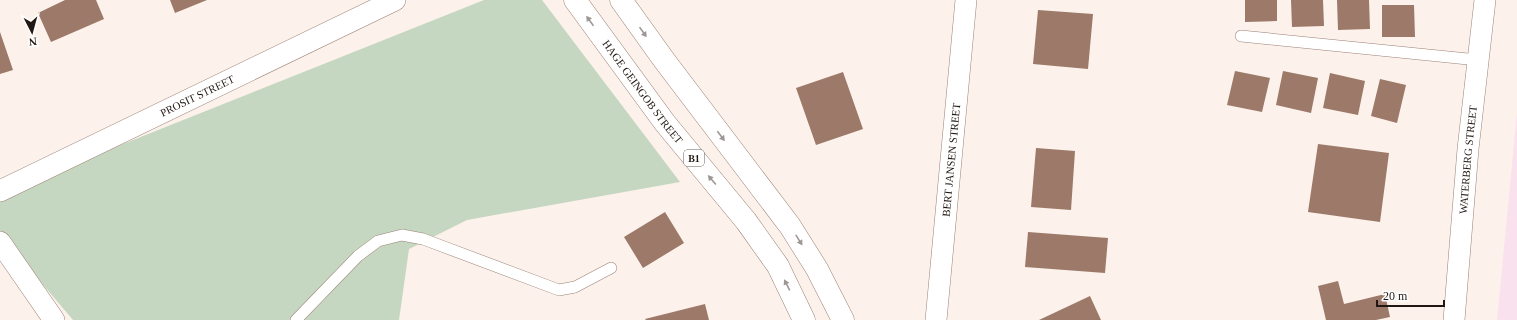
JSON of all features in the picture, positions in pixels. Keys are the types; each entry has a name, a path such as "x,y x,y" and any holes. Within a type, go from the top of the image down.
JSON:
{"highway":[{"name":"HAGE GEINGOB STREET","path":"575,0 665,123 746,221 778,266 804,320"},
{"path":"621,0 664,60 790,226 817,269 843,320"}],"street":[{"name":"PROSIT STREET","path":"0,191 395,0"},
{"name":"BERT JANSEN STREET","path":"936,320 966,0"},
{"name":"WATERBERG STREET","path":"1454,320 1468,149 1485,0"},
{"path":"0,242 54,320"}],"lane":[{"path":"1241,36 1478,60"},
{"path":"296,320 358,256 378,241 402,236 423,239 558,290 575,287 611,268"}],"shaded area":[{"path":"1517,113 1517,320 1497,320"}],"green space":[{"path":"484,0 542,0 680,182 467,220 409,249 399,320 73,320 0,234 0,193"}],"building":[{"path":"65,0 96,0 104,19 51,42 38,13"},
{"path":"170,0 207,0 175,13"},
{"path":"1245,0 1277,0 1277,21 1245,22"},
{"path":"1291,0 1323,0 1324,26 1292,27"},
{"path":"1337,0 1369,0 1370,29 1338,30"},
{"path":"1382,5 1414,5 1415,37 1382,37"},
{"path":"1038,10 1093,14 1088,69 1033,64"},
{"path":"0,32 13,70 0,74"},
{"path":"1235,71 1270,78 1262,112 1227,105"},
{"path":"1283,71 1318,78 1311,113 1276,105"},
{"path":"843,72 863,129 816,145 796,88"},
{"path":"1330,73 1365,81 1358,115 1323,108"},
{"path":"1380,79 1406,85 1397,123 1371,116"},
{"path":"1318,144 1389,153 1380,222 1308,212"},
{"path":"1036,148 1075,151 1071,210 1031,207"},
{"path":"665,212 684,243 643,268 624,237"},
{"path":"1028,232 1108,238 1105,273 1025,267"},
{"path":"1338,281 1344,304 1385,294 1390,317 1376,320 1326,320 1318,286"},
{"path":"1090,296 1101,320 1039,320"},
{"path":"705,304 709,320 645,319"}]}
